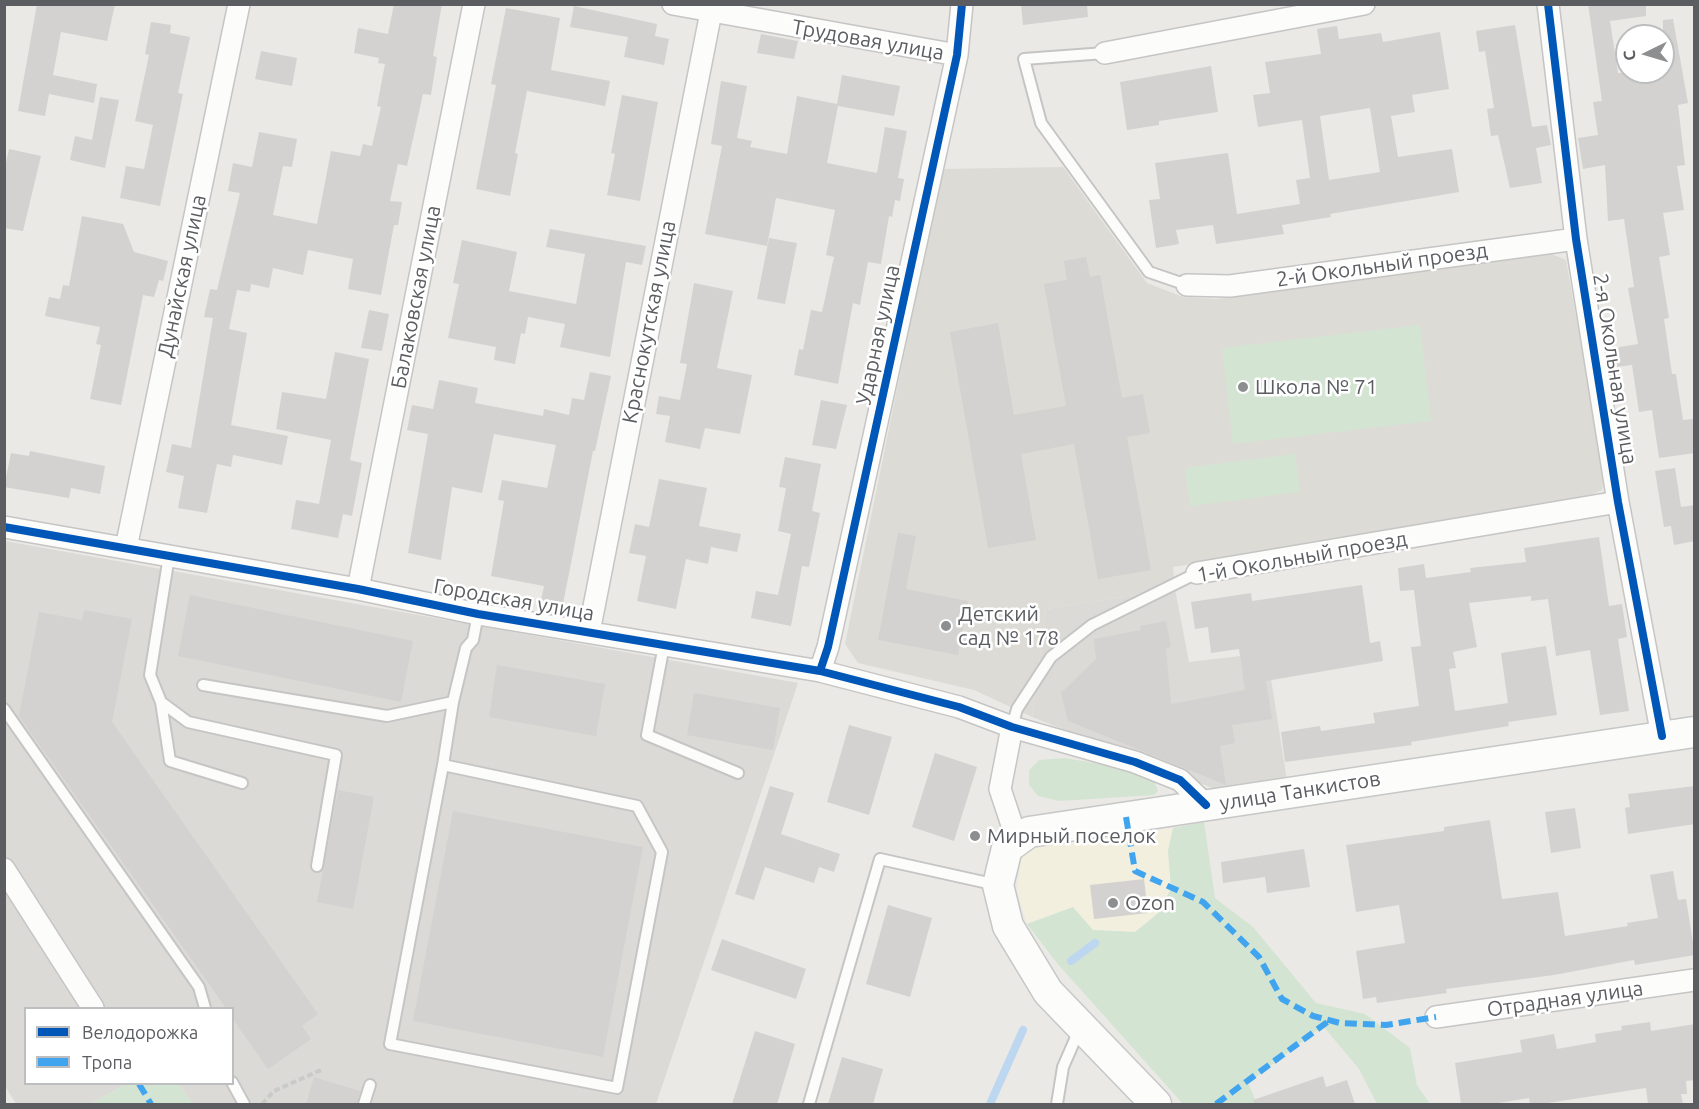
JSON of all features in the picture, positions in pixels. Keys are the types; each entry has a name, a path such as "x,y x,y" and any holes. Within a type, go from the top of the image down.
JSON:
{"main road":[{"name":"улица Танкистов","path":"1017,840 1029,832 1695,732"},
{"path":"1017,840 1006,848 998,885 1008,926 1047,992 1156,1104"}],"street":[{"name":"Дунайская улица","path":"126,548 239,4"},
{"name":"Балаковская улица","path":"357,589 474,4"},
{"name":"Трудовая улица","path":"674,4 957,55"},
{"name":"Ударная улица","path":"820,671 828,647 957,55 962,4"},
{"path":"1105,53 1364,4"},
{"name":"2-я Окольная улица","path":"1548,4 1576,239 1618,502 1662,736"},
{"name":"Краснокутская улица","path":"589,632 711,12"},
{"name":"2-й Окольный проезд","path":"1187,285 1230,286 1576,239"},
{"name":"1-й Окольный проезд","path":"1197,573 1618,502"},
{"name":"Городская улица","path":"4,527 357,589 478,614 820,671 959,707 1012,727 1135,762 1180,780 1206,805"},
{"path":"1012,727 1000,789 1017,840"},
{"path":"4,870 92,1007"},
{"name":"Отрадная улица","path":"1436,1017 1695,980"}],"lane":[{"path":"1105,53 1023,59 1041,123 1149,272 1187,285"},
{"path":"169,556 150,675 161,702 170,761 242,783"},
{"name":"1-й Окольный проезд","path":"1012,727 1017,709 1051,657 1092,625 1197,573"},
{"path":"443,765 637,806 647,824 662,852 617,1088 390,1044 453,702 466,648 473,640 478,614"},
{"path":"664,645 647,735 738,773"},
{"path":"203,686 387,716 453,702"},
{"path":"161,702 188,722 336,755 317,866"},
{"path":"4,709 199,987 205,1007"},
{"path":"809,1104 880,859 998,885"},
{"path":"1056,1104 1063,1067 1081,1027"},
{"path":"234,1085 244,1104"},
{"path":"364,1104 370,1085"}],"path":[{"path":"262,1104 274,1091 321,1070"}],"shaded area":[{"name":"Школа № 71","path":"1063,167 1147,283 1183,297 1218,299 1545,251 1566,260 1604,474 1602,490 1584,498 1173,567 1175,589 1046,609 1032,717 974,690 858,663 845,644 942,169"},
{"path":"5,541 798,683 656,1104 193,1104 179,1085 234,1085 234,1007 24,1007 24,1085 124,1085 91,1104 16,1104 5,1086"},
{"path":"1175,589 1189,662 1267,653 1287,781 1215,789 1032,717 1046,609"},
{"path":"1173,828 1168,851 1171,889 1156,915 1135,932 1093,930 1073,907 1027,924 1017,891 1021,856 1040,843"}],"green space":[{"path":"1420,325 1431,421 1233,444 1222,348"},
{"path":"1295,454 1300,492 1190,506 1185,468"},
{"path":"1065,758 1122,768 1154,781 1158,791 1154,795 1059,801 1038,796 1029,785 1029,770 1039,760"},
{"path":"1204,822 1215,898 1253,927 1316,1003 1365,1014 1410,1048 1417,1085 1430,1104 1377,1104 1359,1069 1323,1026 1248,1083 1257,1104 1183,1104 1056,962 1027,924 1073,907 1093,930 1135,932 1156,915 1171,889 1168,851 1173,828"},
{"path":"124,1085 179,1085 193,1104 91,1104"}],"building":[{"path":"37,4 115,4 107,41 61,32 53,75 97,84 94,103 49,94 45,116 18,111"},
{"path":"394,4 442,4 433,56 437,57 431,95 423,94 407,166 398,164 390,201 402,202 398,225 394,225 381,295 348,289 353,259 308,250 303,275 273,268 269,288 251,284 250,292 237,290 229,329 247,333 231,425 288,436 282,465 233,455 231,467 217,464 207,513 178,508 184,476 166,472 172,444 191,448 213,318 204,317 210,289 217,290 240,193 228,191 233,163 252,167 259,132 297,139 292,167 283,166 273,215 317,224 331,151 360,156 363,144 372,146 381,107 377,106 385,64 378,63 379,58 354,53 358,28 388,34"},
{"path":"1021,4 1087,4 1088,17 1023,25"},
{"path":"1588,4 1646,4 1646,16 1610,21 1615,54 1615,84 1675,84 1675,30 1688,103 1678,105 1685,165 1677,166 1684,210 1663,213 1670,255 1659,257 1669,318 1664,319 1672,374 1676,374 1683,420 1693,419 1695,453 1659,458 1652,410 1639,412 1632,365 1616,367 1614,348 1638,344 1628,288 1634,287 1624,219 1608,221 1605,165 1583,169 1578,138 1598,135 1593,102 1602,101"},
{"path":"574,6 657,24 655,36 669,39 664,65 624,57 628,37 570,27"},
{"path":"506,8 560,18 551,70 610,81 605,106 527,91 515,153 518,154 510,196 476,189 496,85 491,84"},
{"path":"1673,19 1674,24 1663,24 1663,20"},
{"path":"151,22 171,25 170,33 190,37 178,93 183,94 160,206 120,198 126,166 144,169 153,125 135,121 149,55 145,54"},
{"path":"1515,25 1532,127 1547,125 1551,145 1536,148 1542,183 1510,188 1498,135 1491,136 1487,109 1494,108 1485,51 1479,52 1476,31"},
{"path":"1337,26 1339,39 1381,33 1383,42 1440,32 1449,89 1412,95 1415,112 1391,116 1398,157 1452,149 1459,192 1330,214 1331,217 1282,225 1284,234 1216,244 1213,225 1176,230 1179,244 1156,248 1149,200 1160,199 1155,163 1228,153 1237,214 1300,204 1296,180 1310,178 1302,120 1258,127 1253,95 1270,93 1265,62 1321,54 1317,29","holes":["1370,108 1380,172 1329,180 1320,116"]},
{"path":"761,34 798,41 794,59 757,53"},
{"path":"261,51 297,58 292,86 255,79"},
{"path":"1211,66 1218,112 1159,121 1159,125 1127,130 1120,82"},
{"path":"842,75 900,86 894,116 838,106 827,163 877,173 885,127 907,131 898,178 904,179 900,201 895,200 892,217 889,216 881,264 868,262 860,305 853,303 838,384 794,375 799,349 803,350 811,310 822,312 834,257 826,255 835,210 776,198 767,246 705,234 722,146 711,144 721,81 747,86 737,138 752,141 750,147 787,154 797,96 837,104"},
{"path":"622,95 658,102 640,201 607,195 615,154 611,153"},
{"path":"100,97 119,100 105,168 70,160 75,136 92,140"},
{"path":"9,149 41,156 23,231 4,228 4,172"},
{"path":"82,216 123,224 134,252 168,261 163,281 159,280 154,297 143,295 121,405 90,399 101,345 96,344 100,327 45,316 49,297 60,299 63,285 69,286"},
{"path":"550,229 646,246 642,265 626,262 610,357 560,347 565,324 528,317 525,334 521,333 515,364 494,360 496,347 448,338 459,284 453,283 462,240 517,252 509,291 576,304 585,254 546,247"},
{"path":"769,238 797,243 785,304 757,299"},
{"path":"1086,257 1090,277 1100,275 1122,398 1143,394 1150,433 1127,437 1151,570 1098,579 1074,444 1021,454 1036,540 988,548 950,332 998,323 1014,415 1066,406 1044,284 1067,280 1064,261"},
{"path":"694,283 733,291 717,368 752,375 740,434 705,428 700,449 665,442 670,416 656,414 659,396 680,400 687,364 680,363"},
{"path":"369,310 389,314 382,351 361,348"},
{"path":"335,352 369,359 350,460 362,463 352,516 343,514 338,538 291,529 296,500 319,504 331,440 276,429 282,392 326,399"},
{"path":"590,372 611,376 595,451 593,451 563,604 541,600 544,586 491,576 504,501 498,500 502,480 547,488 556,445 494,434 482,493 452,487 441,560 408,553 428,434 407,430 412,405 433,409 439,380 478,388 475,403 543,416 544,409 569,415 572,398 584,400"},
{"path":"821,400 847,405 836,449 812,445"},
{"path":"30,451 105,466 100,494 71,488 69,498 4,487 11,453 29,456"},
{"path":"785,457 821,464 812,511 820,513 809,567 802,566 791,626 751,618 756,591 778,595 791,534 778,531 786,488 779,487"},
{"path":"1675,468 1681,507 1695,505 1695,541 1674,545 1671,526 1664,527 1655,471"},
{"path":"659,479 707,488 699,526 741,534 737,552 711,547 708,564 686,559 676,609 637,601 646,556 629,553 635,524 649,527"},
{"path":"898,533 916,536 906,589 968,601 958,655 878,640"},
{"path":"1599,537 1609,606 1622,604 1627,637 1618,639 1629,711 1600,715 1590,650 1556,656 1548,599 1531,601 1531,596 1469,603 1477,647 1453,652 1456,668 1449,669 1455,711 1508,703 1501,653 1546,646 1557,715 1508,722 1509,726 1411,742 1412,745 1285,762 1281,732 1320,726 1321,731 1375,723 1373,713 1419,706 1411,647 1421,646 1414,590 1400,591 1398,568 1424,564 1426,578 1471,572 1470,568 1526,562 1524,548"},
{"path":"1362,585 1370,643 1380,641 1383,661 1266,681 1272,719 1232,725 1235,743 1220,746 1226,785 1068,721 1061,693 1096,659 1094,639 1141,630 1140,626 1166,621 1171,647 1166,648 1171,704 1245,690 1239,649 1211,653 1208,627 1195,629 1191,602 1251,593 1252,601"},
{"path":"190,595 413,641 401,702 178,656"},
{"path":"84,610 132,619 112,722 318,1014 302,1026 311,1039 268,1069 234,1021 234,1007 225,1007 19,716 39,612 82,620"},
{"path":"497,665 605,684 596,736 489,717"},
{"path":"694,693 780,708 773,750 687,735"},
{"path":"849,725 892,737 869,815 827,802"},
{"path":"935,753 977,767 954,841 912,827"},
{"path":"770,786 794,793 781,834 840,854 834,872 819,867 814,883 765,867 754,900 735,894"},
{"path":"1695,786 1695,824 1628,834 1625,808 1630,807 1628,794"},
{"path":"338,790 374,797 353,909 317,902"},
{"path":"1575,808 1581,848 1551,853 1545,812"},
{"path":"453,811 643,847 603,1057 413,1021"},
{"path":"1490,820 1502,899 1558,892 1565,936 1628,926 1627,923 1658,918 1650,875 1673,871 1678,900 1686,899 1695,955 1635,965 1634,960 1554,975 1446,989 1447,993 1377,1003 1376,997 1363,999 1356,951 1405,943 1399,905 1356,912 1346,845 1444,831 1444,827"},
{"path":"1304,849 1310,887 1267,893 1265,877 1223,883 1221,862"},
{"path":"1144,879 1148,913 1094,919 1090,885"},
{"path":"888,905 932,918 910,997 866,984"},
{"path":"722,939 806,969 796,999 711,970"},
{"path":"1650,1022 1651,1031 1695,1024 1695,1080 1686,1081 1687,1094 1681,1094 1683,1104 1648,1104 1646,1088 1541,1104 1530,1104 1529,1098 1492,1104 1461,1104 1455,1063 1522,1052 1520,1040 1554,1034 1557,1049 1596,1042 1595,1034 1622,1030 1621,1026"},
{"path":"755,1031 795,1044 777,1104 732,1104"},
{"path":"842,1057 883,1069 873,1104 828,1104"},
{"path":"1323,1076 1326,1087 1347,1080 1355,1104 1254,1104 1253,1100"},
{"path":"314,1077 360,1091 357,1104 306,1104"}],"waterway":[{"path":"1071,961 1095,943"},
{"path":"990,1104 1023,1030"}],"marked path":[{"path":"1126,817 1135,871 1203,902 1259,957 1282,999 1313,1016 1340,1023 1386,1025 1436,1017"},
{"path":"1216,1104 1330,1020"},
{"path":"140,1085 151,1104"}],"cycle path":[{"path":"820,671 828,647 957,55 962,4"},
{"path":"1548,4 1576,239 1618,502 1662,736"},
{"path":"4,527 358,589 478,614 820,671 959,707 1012,727 1135,762 1180,780 1206,805"}],"place":[{"name":"Школа № 71","path":"1243,387"},
{"name":"Детский сад № 178","path":"946,626"},
{"name":"Мирный поселок","path":"975,836"},
{"name":"Ozon","path":"1113,903"}]}
